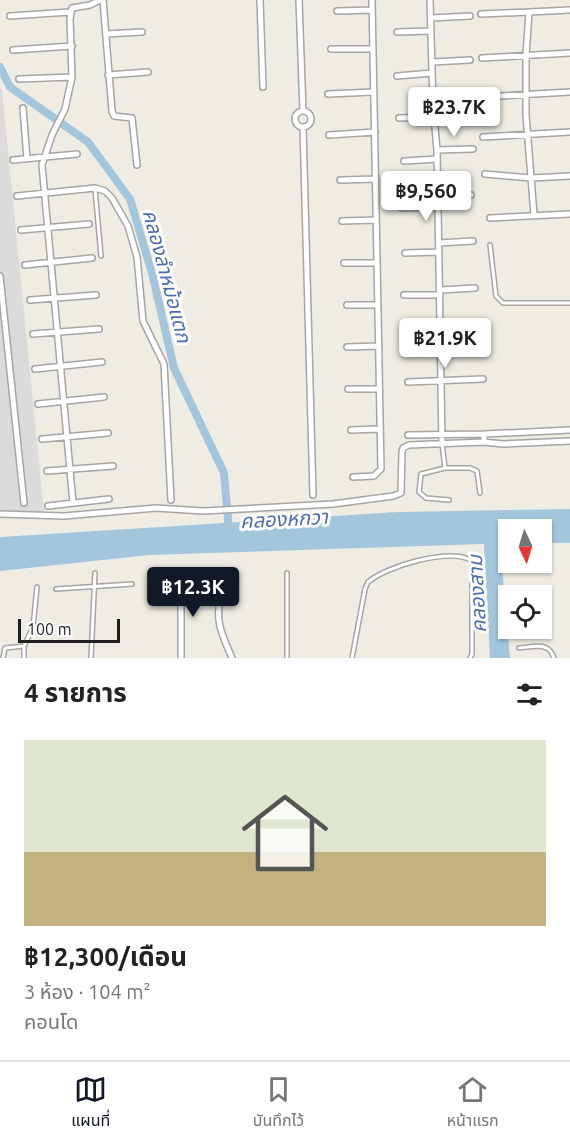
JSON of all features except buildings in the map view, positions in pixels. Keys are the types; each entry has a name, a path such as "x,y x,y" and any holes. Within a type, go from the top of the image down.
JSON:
{"street":[{"path":"71,0 72,76 65,109 52,135 42,165 73,503"},
{"path":"10,16 71,10 102,0 112,111 114,116 132,118 137,165"},
{"path":"260,0 263,87"},
{"path":"299,0 303,111"},
{"path":"353,477 374,476 381,470 372,0"},
{"path":"430,0 433,105 437,150 442,443"},
{"path":"337,11 372,10"},
{"path":"481,14 570,10"},
{"path":"529,12 525,94 534,215"},
{"path":"431,18 470,16"},
{"path":"397,32 431,31"},
{"path":"105,34 142,32"},
{"path":"13,50 72,46"},
{"path":"331,49 373,49"},
{"path":"482,58 570,53"},
{"path":"432,62 470,60"},
{"path":"108,75 148,72"},
{"path":"397,76 432,73"},
{"path":"19,79 72,76"},
{"path":"328,94 374,92"},
{"path":"482,97 570,92"},
{"path":"433,105 472,104"},
{"path":"23,108 27,159"},
{"path":"303,111 311,118 308,125 303,128"},
{"path":"303,111 296,116 295,121 303,128"},
{"path":"399,118 434,117"},
{"path":"303,128 313,495"},
{"path":"329,135 375,132"},
{"path":"483,137 570,132"},
{"path":"437,150 473,149"},
{"path":"13,160 77,154"},
{"path":"404,161 437,159"},
{"path":"485,174 531,178 570,176"},
{"path":"340,180 376,179"},
{"path":"17,196 95,188 105,191 112,198 128,226 137,258 143,321 164,364 171,500"},
{"path":"438,197 471,195"},
{"path":"402,208 438,207"},
{"path":"490,218 570,214"},
{"path":"342,221 376,220"},
{"path":"21,230 89,224"},
{"path":"439,243 473,242"},
{"path":"405,253 439,252"},
{"path":"25,265 92,258"},
{"path":"344,263 377,263"},
{"path":"0,276 24,503"},
{"path":"404,295 475,288"},
{"path":"30,300 96,295"},
{"path":"347,305 378,305"},
{"path":"33,334 99,329"},
{"path":"405,337 477,334"},
{"path":"347,347 379,346"},
{"path":"34,369 102,362"},
{"path":"408,382 483,379"},
{"path":"348,389 380,389"},
{"path":"38,404 104,397"},
{"path":"351,430 380,429"},
{"path":"408,435 570,430"},
{"path":"42,439 108,433"},
{"path":"484,434 484,442"},
{"path":"0,514 64,516 156,508 203,511 348,502 398,495 402,491 403,448 408,445 570,441"},
{"path":"47,471 113,466"},
{"path":"48,506 109,500"},
{"path":"181,578 181,658"},
{"path":"221,597 218,616 221,633 232,658"}],"lane":[{"path":"95,188 101,256"},
{"path":"490,245 496,296 499,301 503,303 570,303"},
{"path":"442,443 445,468"},
{"path":"449,500 426,498 419,492 422,474 445,468 470,468 477,471 479,475 480,493"},
{"path":"352,658 368,582 408,562 445,558 471,560 472,654 470,658"},
{"path":"91,658 95,573"},
{"path":"286,658 287,573"},
{"path":"56,589 132,584"},
{"path":"24,658 24,646 33,627 38,587"},
{"path":"3,658 5,648 24,646"},
{"path":"519,648 543,646 551,651 554,658"}],"shaded area":[{"path":"0,86 2,90 44,512 0,512"}],"water":[{"path":"570,509 570,543 552,543 552,519 498,519 498,573 503,573 504,585 498,585 498,639 508,639 510,658 490,658 484,544 150,555 0,571 0,537 398,512"}],"waterway":[{"name":"คลองลำหม้อแตก","path":"0,67 10,87 88,142 130,199 152,273 174,368 224,473 229,531"}],"water label":[{"name":"คลองหกวา","path":"284,519"},
{"name":"คลองสาม","path":"477,594"}]}
